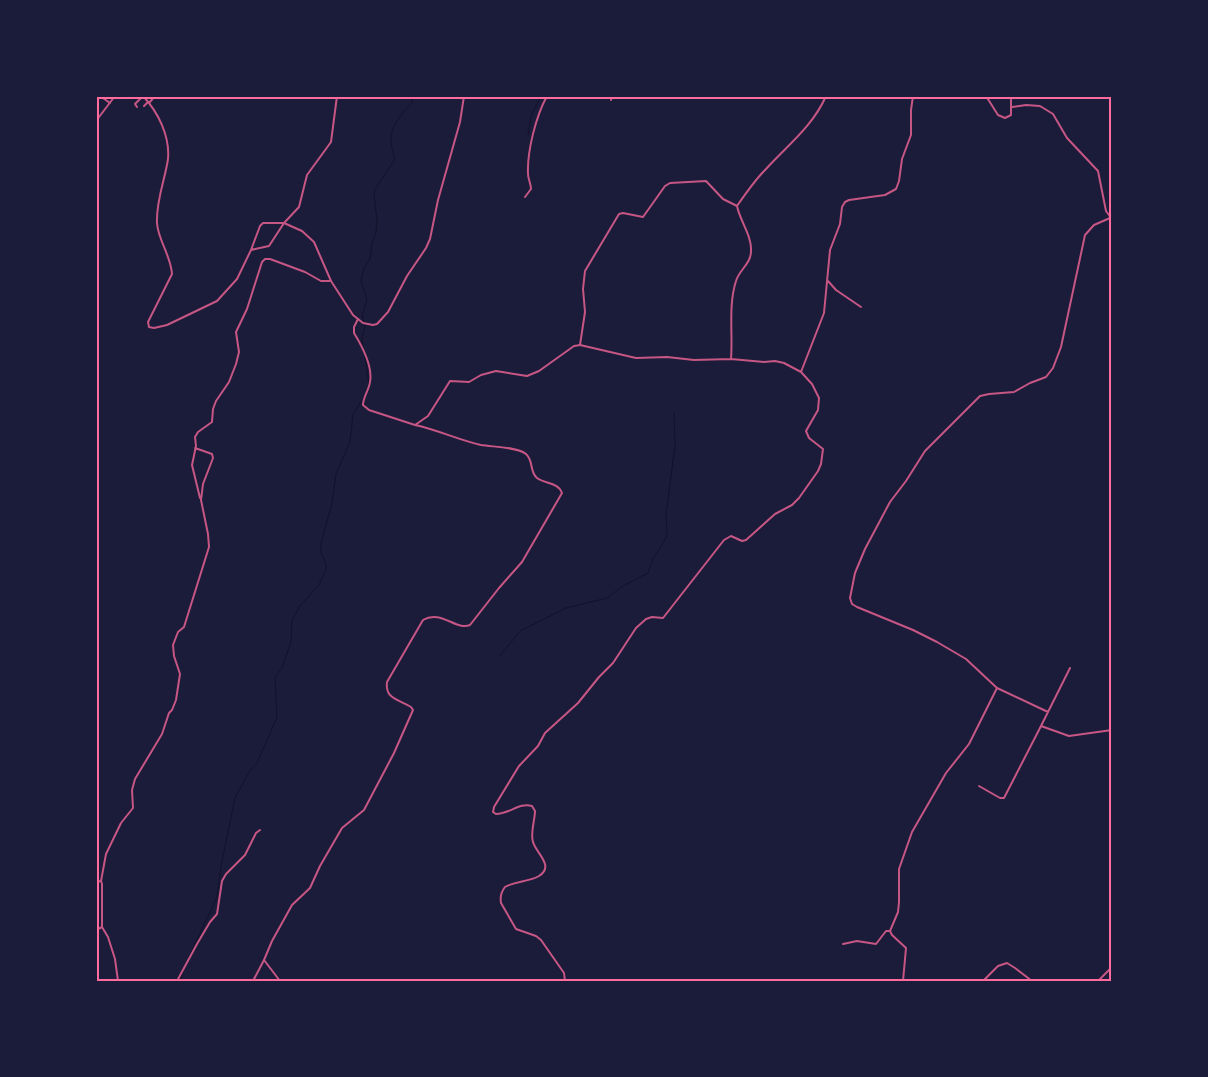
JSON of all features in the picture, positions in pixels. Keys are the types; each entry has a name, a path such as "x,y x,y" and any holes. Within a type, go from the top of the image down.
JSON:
{"street":[{"path":"100,96 110,103"},
{"path":"96,122 115,96"},
{"path":"138,107 135,104 143,96 149,102 151,109 161,123 168,157 158,204 157,226 172,274 150,318 149,327 154,328 167,324 217,301 237,279 263,222 284,223 302,231 311,239 318,249 331,281 349,309 363,323 375,325 388,312 407,276 426,248 460,122 464,96"},
{"path":"144,106 155,96"},
{"path":"251,250 269,246 284,223 299,207 308,175 331,142 337,96"},
{"path":"526,197 532,189 528,176 531,148 540,108 547,96"},
{"path":"580,96 586,98 592,96"},
{"path":"610,100 612,96"},
{"path":"737,206 765,169 809,123 819,110 826,96"},
{"path":"801,372 824,313 830,250 840,224 842,207 845,202 853,199 885,195 894,192 897,188 902,159 911,135 913,96"},
{"path":"986,96 998,115 1003,118 1011,116 1011,96"},
{"path":"1012,107 1040,106 1053,114 1067,138 1098,171 1105,206 1111,218 1090,228 1084,237 1080,264 1069,305 1061,347 1057,360 1049,374 1014,392 983,395 925,451 890,502 865,549 855,573 850,598 852,604 857,608 918,633 959,655 966,659 997,688 1048,712"},
{"path":"580,345 585,312 583,289 585,271 619,214 643,217 665,186 670,183 701,180 708,182 723,199 737,206 752,252 747,265 738,276 735,285 731,310 733,341 731,359"},
{"path":"118,981 114,956 102,927 101,881 106,854 121,823 134,805 132,790 135,780 162,734 177,696 180,674 174,656 174,645 178,632 183,629 185,624 209,547 201,500 192,468 195,437 198,432 212,422 216,401 235,369 239,352 236,332 247,309 263,260 270,259 287,265 324,282 331,281"},
{"path":"828,281 836,290 861,307"},
{"path":"253,981 292,905 310,888 320,866 342,828 364,810 394,753 413,710 388,694 386,689 387,682 423,620 436,617 464,627 470,625 522,562 562,493 560,488 538,479 532,473 531,461 528,455 522,451 480,445 369,410 363,405 371,377 370,367 354,333 354,326 358,319"},
{"path":"415,425 428,416 450,381 469,382 481,374 496,371 527,376 540,371 567,350 580,345 636,358 667,357 694,360 779,361 801,372 812,384 819,402 818,410 806,433 823,448 821,464 808,486 792,505 775,514 746,540 742,541 731,536 727,537 663,618 652,617 646,619 636,628 613,663 598,677 578,703 545,734 538,746 519,766 494,807 493,812 496,814 506,813 521,805 532,806 535,811 533,842 544,860 543,871 538,876 505,888 501,895 501,903 516,928 541,940 564,973 566,981"},
{"path":"195,448 212,454 214,458 203,484 201,500"},
{"path":"979,786 1000,798 1004,798 1070,668"},
{"path":"890,931 898,912 899,869 912,832 946,773 970,744 997,688"},
{"path":"1041,726 1069,736 1112,730"},
{"path":"177,981 197,944 217,914 222,881 226,874 245,855 256,833 260,830"},
{"path":"96,882 101,881"},
{"path":"96,930 102,927"},
{"path":"843,944 857,941 876,944 886,931 890,931"},
{"path":"890,931 906,948 902,981"},
{"path":"264,960 280,981"},
{"path":"983,981 998,966 1007,963 1032,981"},
{"path":"1098,981 1112,967"}],"waterway":[{"path":"363,347 362,338 365,327 362,316 367,299 361,281 364,268 370,259 372,243 376,232 377,220 374,194 375,189 394,161 391,141 392,131 412,103 412,96"},
{"path":"528,135 531,116 541,96"},
{"path":"365,356 369,384"},
{"path":"189,957 217,897 221,866 235,798 249,772 257,763 277,717 275,677 282,668 291,642 292,620 300,606 319,585 326,570 326,564 321,553 321,543 332,503 336,474 350,442 353,414 364,397"},
{"path":"500,656 520,631 566,608 607,598 623,586 648,573 652,561 667,536 666,514 675,446 674,413"},
{"path":"180,981 184,970"}]}
